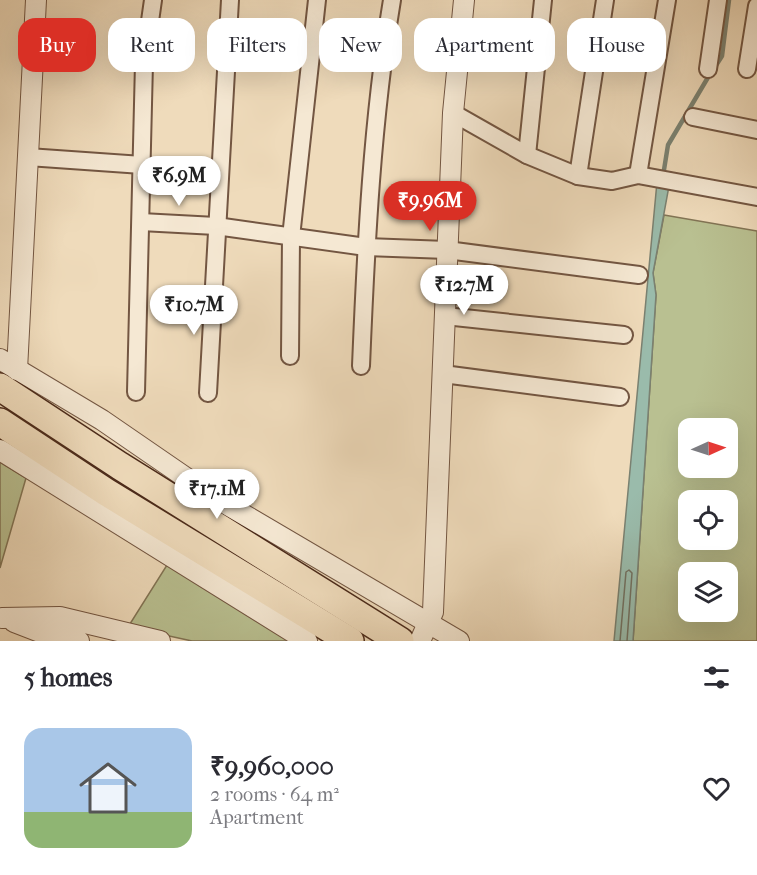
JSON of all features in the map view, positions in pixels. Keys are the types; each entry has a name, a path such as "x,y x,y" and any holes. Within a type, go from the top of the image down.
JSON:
{"highway":[{"path":"9,378 120,466 400,641"},
{"path":"0,422 106,492 350,641"}],"street":[{"path":"9,378 28,157 36,0"},
{"path":"136,392 144,63 153,0"},
{"path":"208,393 230,0"},
{"path":"290,356 291,237 317,0"},
{"path":"361,366 366,247 383,54 392,0"},
{"path":"420,641 433,612 453,113 464,0"},
{"path":"527,155 543,0"},
{"path":"578,176 604,0"},
{"path":"638,175 667,0"},
{"path":"708,69 718,0"},
{"path":"747,69 757,6"},
{"path":"453,113 527,155 578,176 612,181 638,175 757,198"},
{"path":"693,117 757,129"},
{"path":"28,157 142,165"},
{"path":"141,222 216,226 366,247 447,250 639,275"},
{"path":"446,316 624,335"},
{"path":"0,359 9,378 102,420 214,497 459,641"},
{"path":"443,374 620,397"},
{"path":"0,450 307,641"},
{"path":"1,618 40,632 79,641"},
{"path":"1,618 60,618 160,641"}],"green space":[{"path":"664,215 757,231 757,641 633,641 656,295 653,273"},
{"path":"0,462 26,478 0,568"},
{"path":"167,565 292,641 192,641 128,627"}],"water":[{"path":"657,182 669,186 653,273 656,295 633,641 614,641"}],"waterway":[{"path":"715,67 722,56 729,0"},
{"path":"663,176 668,145 710,74"}]}
